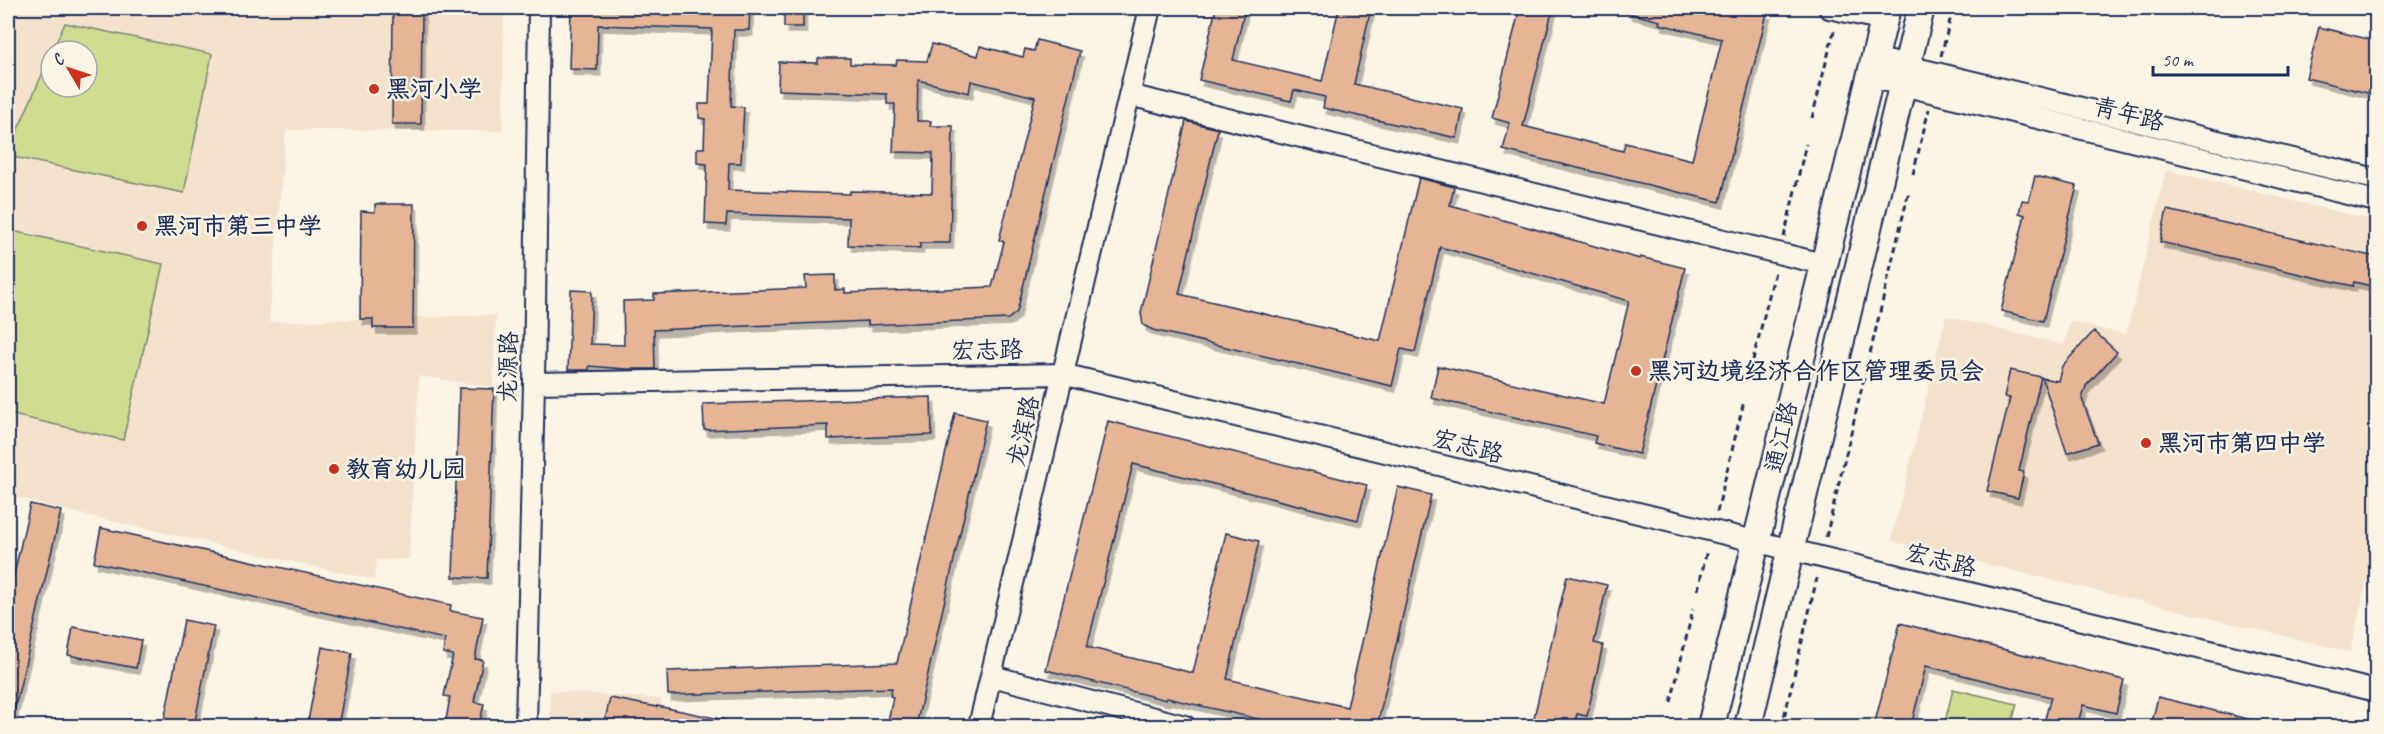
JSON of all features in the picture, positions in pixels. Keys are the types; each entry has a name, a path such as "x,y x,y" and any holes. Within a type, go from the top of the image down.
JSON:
{"main road":[{"name":"通江路","path":"1748,726 1921,8"},
{"name":"通江路","path":"1711,726 1885,14"}],"street":[{"name":"龙源路","path":"526,726 539,8"},
{"name":"龙滨路","path":"979,726 1150,8"},
{"path":"1829,8 1885,14"},
{"name":"青年路","path":"1872,68 2376,179"},
{"name":"青年路","path":"1904,75 2376,201"},
{"path":"1130,95 1823,264"},
{"name":"宏志路","path":"534,383 1062,374 2376,691"},
{"path":"992,676 1185,726"}],"path":[{"path":"1812,118 1835,26"},
{"path":"1782,244 1806,144"},
{"path":"1826,537 1909,191"},
{"path":"1754,360 1775,271"},
{"path":"1715,520 1744,401"},
{"path":"1698,590 1707,550"},
{"path":"1782,726 1817,578"},
{"path":"1671,702 1693,609"}],"shaded area":[{"name":"黑河市第三中学","path":"8,8 504,8 503,131 286,130 269,322 496,315 493,387 419,376 409,559 377,560 374,580 85,515 8,495"},
{"name":"黑河市第四中学","path":"2166,170 2376,221 2376,542 2350,652 1891,541 1946,316 2064,345 2070,321 2126,335"},
{"path":"550,691 662,699 655,726 551,726"}],"green space":[{"path":"65,23 212,54 184,193 8,156 39,81 39,99 99,99 99,39 58,39"},
{"path":"8,230 163,264 123,440 8,414"},
{"path":"1953,689 2017,704 2011,726 1944,726"}],"building":[{"path":"393,8 422,8 421,124 392,124"},
{"path":"571,8 750,8 749,30 734,30 731,106 744,107 741,163 729,163 728,190 850,194 850,191 932,193 933,153 893,152 895,104 887,104 887,94 778,90 779,62 818,63 818,58 850,58 850,64 896,65 897,60 927,61 932,44 978,56 980,46 1023,57 1025,49 1034,51 1037,40 1080,51 1017,312 1008,319 868,325 868,321 654,330 655,369 589,366 589,370 568,370 571,290 592,291 590,344 624,345 623,301 654,300 654,294 806,288 805,276 835,275 835,290 845,289 845,293 992,287 1004,242 999,240 1035,97 971,81 969,93 918,80 917,121 931,121 930,126 953,126 950,243 920,243 920,248 848,245 849,218 727,214 726,225 705,224 707,164 697,163 697,148 704,148 705,119 699,118 699,104 709,104 712,29 598,25 597,70 569,69"},
{"path":"784,8 803,8 803,27 784,27"},
{"path":"1216,8 1245,8 1233,60 1322,81 1339,8 1371,8 1354,84 1463,109 1457,138 1323,108 1325,97 1294,90 1291,101 1199,80"},
{"path":"1520,8 1553,8 1523,126 1623,151 1625,143 1692,160 1722,39 1659,24 1660,21 1628,13 1628,8 1746,8 1767,13 1720,202 1503,150 1510,123 1492,118"},
{"path":"2319,27 2376,41 2376,95 2306,78"},
{"path":"1186,121 1218,129 1179,294 1380,341 1419,178 1454,187 1450,205 1640,259 1640,257 1685,268 1639,454 1594,443 1596,436 1431,398 1438,366 1604,404 1629,301 1440,247 1415,352 1401,349 1392,386 1153,330 1143,325 1141,313"},
{"path":"2035,176 2077,186 2043,321 2001,311 2025,215 2019,213 2022,200 2029,201"},
{"path":"375,204 414,204 413,328 373,328 373,319 360,319 361,211 375,212"},
{"path":"2167,210 2376,257 2376,287 2354,282 2353,286 2160,242"},
{"path":"2094,331 2117,352 2086,386 2082,399 2098,443 2067,453 2042,378 2058,381 2062,366"},
{"path":"2010,370 2041,377 2019,471 2024,472 2018,498 1987,491 2010,398 2004,397"},
{"path":"459,388 494,389 487,578 453,577"},
{"path":"931,397 932,435 828,439 828,425 704,430 703,404"},
{"path":"955,413 986,420 916,726 887,726 893,697 890,696 892,688 668,695 667,671 897,663"},
{"path":"1108,421 1367,485 1358,520 1133,464 1087,647 1193,673 1226,533 1259,541 1227,679 1347,707 1398,487 1431,495 1377,726 1289,726 1167,698 1166,700 1046,670"},
{"path":"30,504 61,511 13,716 8,715 8,601"},
{"path":"101,528 451,605 450,611 483,617 475,659 483,660 474,702 484,704 479,726 445,726 450,697 444,696 453,655 443,653 445,639 94,562"},
{"path":"1567,576 1607,585 1594,643 1603,645 1587,716 1577,714 1574,726 1532,726"},
{"path":"184,620 214,626 194,726 163,726"},
{"path":"1900,623 2124,680 2116,713 2083,705 2077,726 2043,726 2051,697 1926,666 1911,726 1874,726"},
{"path":"73,627 141,640 136,668 68,655"},
{"path":"322,647 352,653 338,726 307,726"},
{"path":"2158,697 2256,721 2255,726 2151,726"},
{"path":"610,698 725,720 724,726 609,726 610,721 605,720"}],"place":[{"name":"黑河小学","path":"374,89"},
{"name":"黑河市第三中学","path":"142,226"},
{"name":"黑河边境经济合作区管理委员会","path":"1636,371"},
{"name":"黑河市第四中学","path":"2146,443"},
{"name":"教育幼儿园","path":"334,469"}]}
